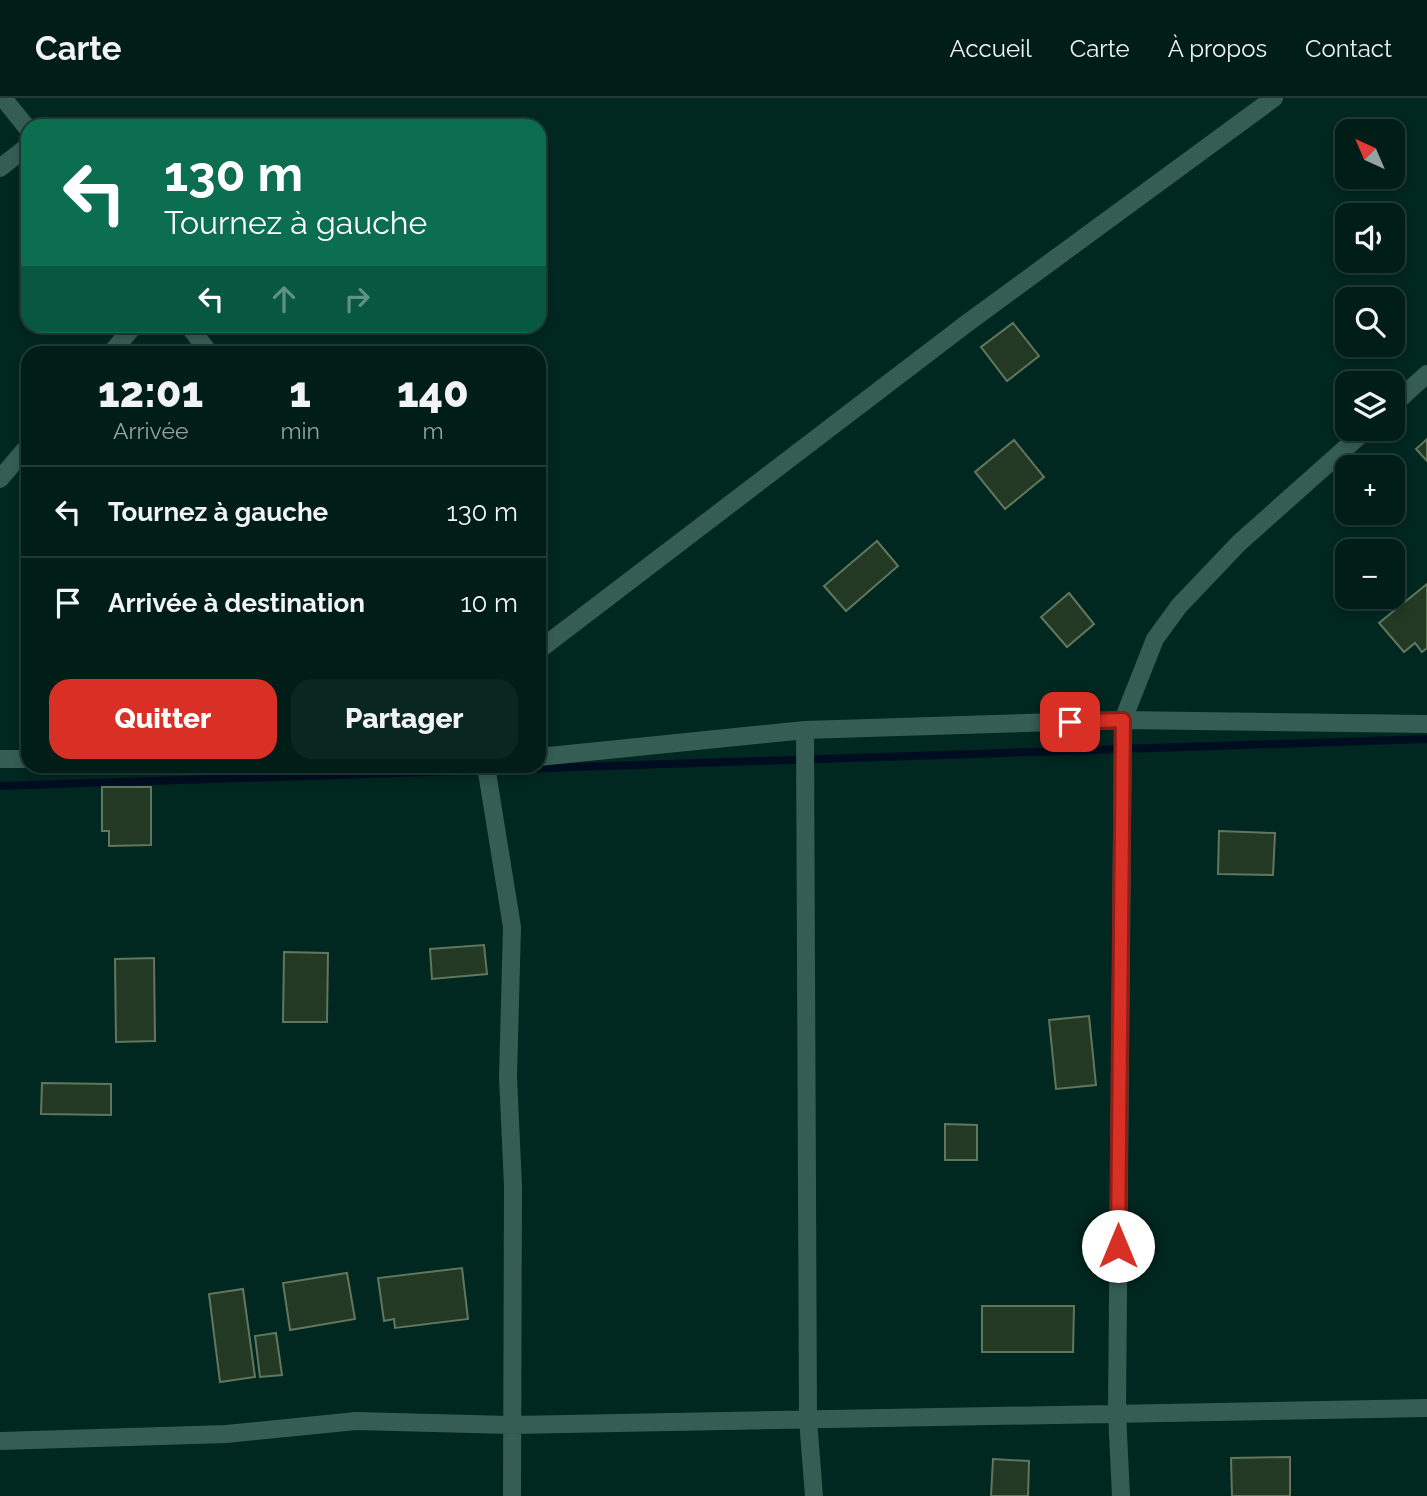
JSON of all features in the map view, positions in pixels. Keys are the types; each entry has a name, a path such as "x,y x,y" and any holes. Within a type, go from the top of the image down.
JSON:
{"street":[{"path":"3,98 21,120"},
{"path":"546,645 966,324 1274,98"},
{"path":"0,168 21,152"},
{"path":"1405,394 1427,374"},
{"path":"1121,1496 1117,1412 1123,720 1155,639 1179,606 1239,543 1354,441"},
{"path":"0,479 21,454"},
{"path":"546,756 805,730 1123,720 1427,724"},
{"path":"805,730 808,1420 814,1496"},
{"path":"0,759 21,759"},
{"path":"487,773 512,927 508,1077 513,1186 512,1496"},
{"path":"0,1441 226,1434 356,1421 512,1425 1427,1408"}],"building":[{"path":"1013,323 1039,356 1007,381 981,347"},
{"path":"1427,439 1427,461 1416,449"},
{"path":"1014,440 1044,477 1005,509 975,472"},
{"path":"877,541 898,566 846,611 824,586"},
{"path":"1427,584 1427,648 1422,652 1415,643 1404,652 1379,623 1396,609 1405,609 1405,602"},
{"path":"1069,593 1094,624 1067,647 1041,617"},
{"path":"102,787 151,787 151,845 109,846 109,831 102,831"},
{"path":"1219,831 1275,833 1273,875 1218,874"},
{"path":"484,945 487,974 432,979 430,949"},
{"path":"284,952 328,953 327,1022 283,1022"},
{"path":"154,958 155,1041 116,1042 115,959"},
{"path":"1089,1016 1096,1085 1056,1089 1049,1020"},
{"path":"42,1083 111,1084 111,1115 41,1114"},
{"path":"945,1124 977,1125 977,1160 945,1160"},
{"path":"462,1268 468,1319 395,1328 394,1319 384,1321 378,1278"},
{"path":"347,1273 355,1319 290,1330 283,1283"},
{"path":"243,1289 255,1377 220,1382 209,1294"},
{"path":"982,1306 1074,1306 1073,1352 982,1352"},
{"path":"276,1333 282,1375 260,1377 255,1336"},
{"path":"1290,1457 1290,1496 1232,1496 1231,1458"},
{"path":"993,1459 1029,1461 1028,1496 991,1496"}],"waterway":[{"path":"546,768 1427,739"},
{"path":"0,786 395,773"}],"route":[{"path":"1070,722 1123,720 1118,1246"}]}
